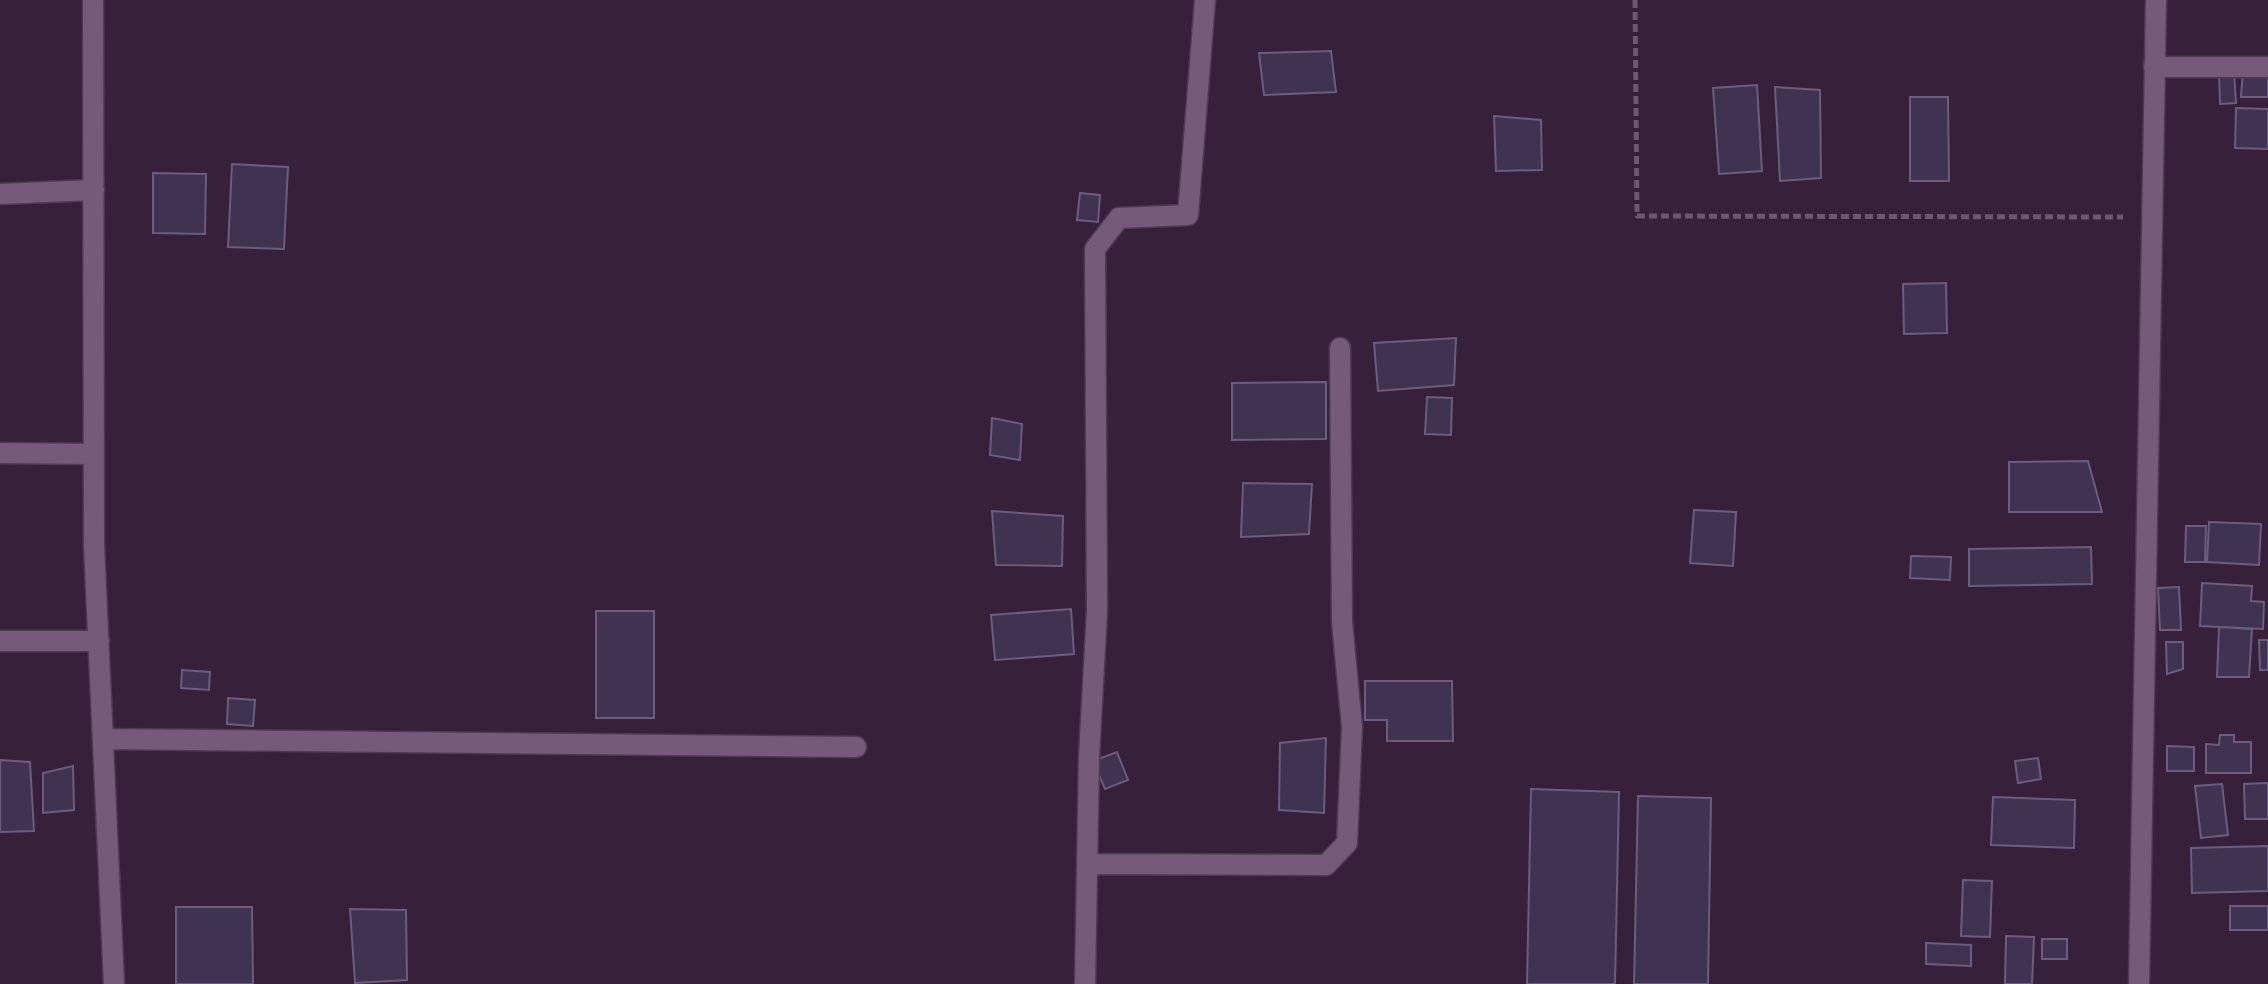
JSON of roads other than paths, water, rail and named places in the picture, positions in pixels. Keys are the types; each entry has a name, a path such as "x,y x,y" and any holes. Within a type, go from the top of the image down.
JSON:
{"street":[{"path":"93,0 94,454 114,984"},
{"path":"1085,984 1089,757 1097,611 1095,249 1119,218 1188,215 1205,0"},
{"path":"2139,984 2156,0"},
{"path":"2154,67 2268,67"},
{"path":"0,194 94,190"},
{"path":"1089,864 1326,865 1347,843 1352,727 1342,622 1340,348"},
{"path":"0,453 94,454"},
{"path":"0,641 99,641"},
{"path":"103,739 856,747"}]}
